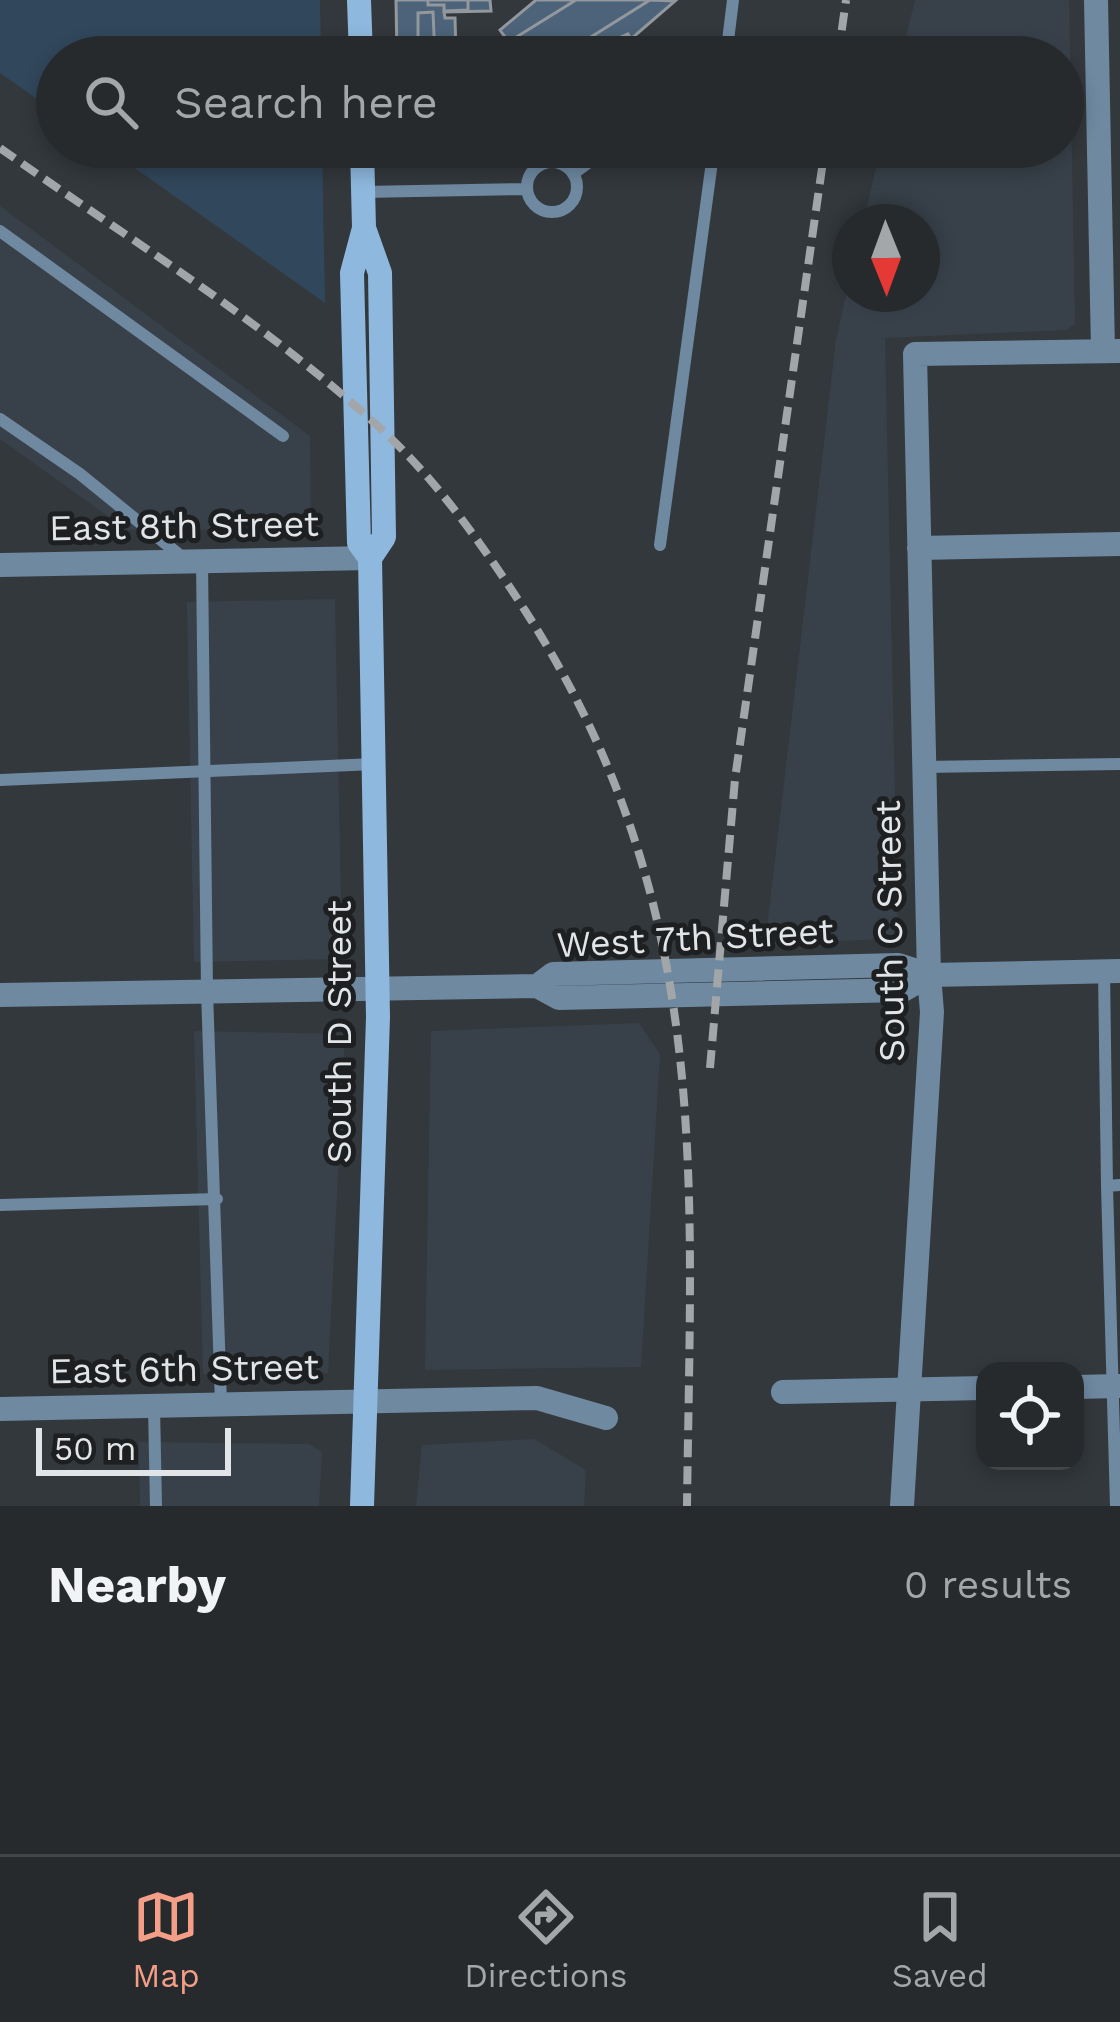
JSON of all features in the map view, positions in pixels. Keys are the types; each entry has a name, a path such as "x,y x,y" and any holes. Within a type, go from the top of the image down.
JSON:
{"main road":[{"path":"359,0 360,36"},
{"name":"South D Street","path":"362,168 364,228 380,273 384,537 370,558 377,988 369,1401 362,1506"}],"street":[{"path":"1096,0 1112,351"},
{"name":"South C Street","path":"902,1506 932,1012 915,354 1112,351"},
{"path":"919,548 1120,544"},
{"name":"East 8th Street","path":"0,566 370,558"},
{"name":"West 7th Street","path":"0,995 537,986 559,998 676,998 904,990 929,975 1112,971"},
{"path":"1084,1387 1116,1386"},
{"path":"783,1392 976,1388"},
{"name":"East 6th Street","path":"0,1409 537,1398 606,1418"}],"lane":[{"path":"729,36 733,0"},
{"path":"538,168 526,189 534,206 557,212 576,196 574,174 566,168"},
{"path":"574,174 582,168"},
{"path":"660,545 711,168"},
{"path":"363,192 526,189"},
{"path":"0,231 283,436"},
{"path":"0,419 195,561 221,1404"},
{"path":"0,780 205,775 232,768 374,764"},
{"path":"924,767 1120,764"},
{"path":"1112,971 1116,1506"},
{"path":"0,1204 217,1199"},
{"path":"154,1406 156,1506"}],"shaded area":[{"path":"0,0 320,0 321,36 36,36 36,98 0,73"},
{"path":"915,0 1069,0 1070,36 906,36"},
{"path":"135,168 322,168 325,303"},
{"path":"876,168 1072,168 1075,324 1066,330 885,338 898,938 765,945 842,312 940,312 940,204 867,204"},
{"path":"0,206 310,436 311,529 127,530 0,439"},
{"path":"335,599 342,959 194,962 187,602"},
{"path":"639,1023 660,1054 641,1367 425,1370 431,1031"},
{"path":"194,1031 345,1034 328,1373 203,1374"},
{"path":"534,1439 586,1470 584,1506 416,1506 422,1445"},
{"path":"139,1442 309,1444 322,1452 319,1506 140,1506"}],"building":[{"path":"396,0 428,0 428,5 444,5 444,11 468,10 468,0 490,0 491,11 444,12 445,18 455,18 456,36 434,36 433,12 418,13 418,36 397,36"},
{"path":"428,0 468,0 468,10 444,11 444,5 428,5"},
{"path":"536,0 576,0 518,36 504,36 500,30"},
{"path":"576,0 650,0 593,36 518,36"},
{"path":"650,0 675,1 634,36 593,36"},
{"path":"433,12 434,36 418,36 418,13"}],"railway":[{"path":"841,36 846,0"},
{"path":"0,148 290,352 401,448 493,563 587,721 631,829 661,936 678,1045 690,1268 687,1506"},
{"path":"710,1068 735,779 822,168"}]}
